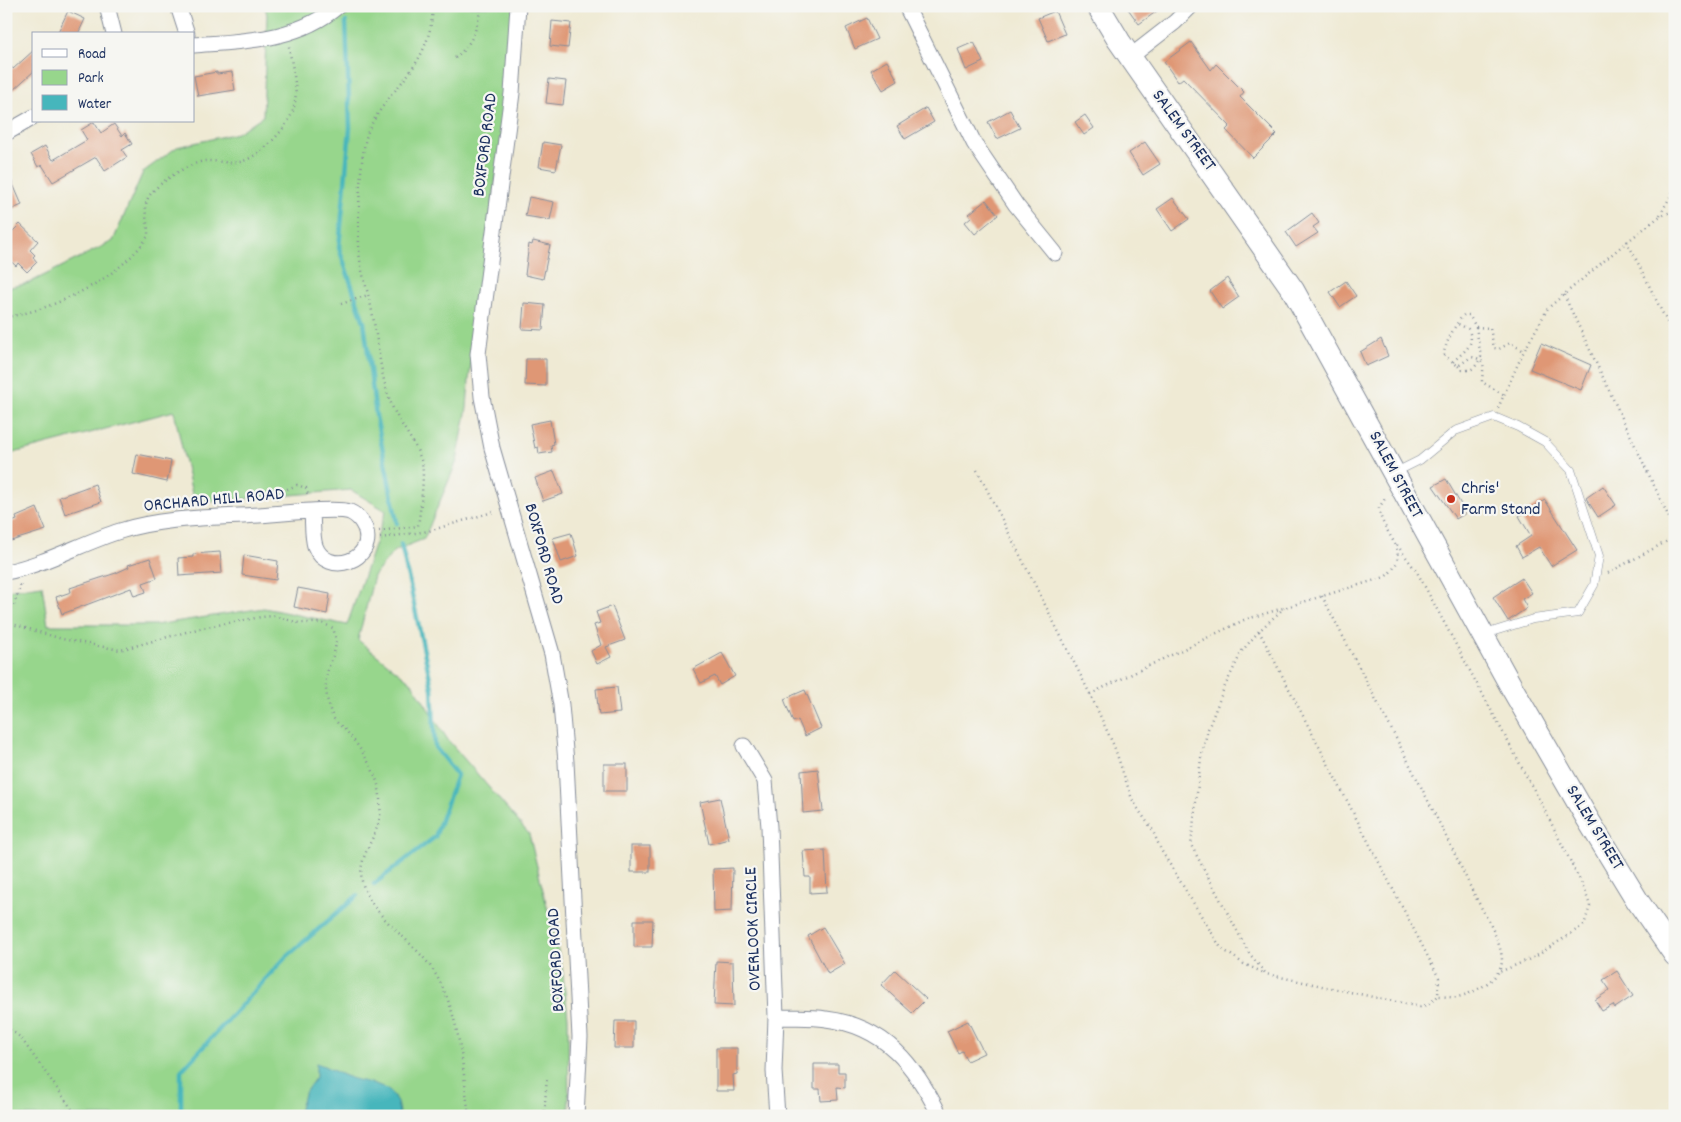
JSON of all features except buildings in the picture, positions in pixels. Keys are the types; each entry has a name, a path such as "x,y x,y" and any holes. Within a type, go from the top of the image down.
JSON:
{"main road":[{"name":"SALEM STREET","path":"1098,6 1130,57 1293,290 1482,635 1587,818 1637,900 1675,955"}],"street":[{"path":"107,6 114,32"},
{"path":"178,6 186,32"},
{"path":"195,45 255,41 285,34 305,27 328,15 338,6"},
{"name":"BOXFORD ROAD","path":"518,6 512,93 478,354 482,398 492,448 552,654 561,705 566,762 580,1036 576,1116"},
{"path":"906,6 974,143 1016,205 1056,253"},
{"path":"1130,57 1175,22 1190,6"},
{"path":"6,133 32,118"},
{"name":"ORCHARD HILL ROAD","path":"6,572 38,564 120,531 147,524 340,511 351,513 363,524 370,535"},
{"path":"312,512 315,545 321,555 330,561 340,564 356,559 363,550 370,535"},
{"name":"OVERLOOK CIRCLE","path":"744,746 765,781 769,827 776,1017 774,1071 777,1116"},
{"path":"776,1017 827,1018 866,1030 886,1040 899,1052 913,1071 940,1116"}],"lane":[{"path":"1398,480 1455,431 1494,417 1518,426 1544,442 1571,470 1599,556 1595,580 1578,613 1533,619 1482,635"}],"path":[{"path":"370,535 418,526 421,510 423,464 392,406 361,269 358,248 365,141 370,128 417,66 425,49 432,20 433,6"},
{"path":"455,58 472,40 478,28 481,6"},
{"path":"6,317 34,312 72,296 96,283 132,257 148,236 146,209 148,199 155,190 176,174 204,161 242,162 276,136 287,122 294,107 295,92 288,38"},
{"path":"1659,216 1675,188"},
{"path":"1494,417 1524,351 1548,308 1659,216 1675,210"},
{"path":"1627,241 1675,338"},
{"path":"1564,294 1675,530"},
{"path":"341,304 368,296"},
{"path":"1462,316 1469,316 1476,327 1481,351 1479,360 1470,370 1463,370 1444,355 1444,347 1458,324 1462,316"},
{"path":"1453,362 1470,346 1471,342 1468,329 1458,324"},
{"path":"1476,327 1490,328 1493,346 1496,348 1508,343 1524,351"},
{"path":"1458,366 1471,357 1479,360 1485,365 1482,382 1504,395"},
{"path":"977,470 1090,694 1114,746 1132,799 1152,829 1161,850 1221,948 1244,964 1266,974 1420,1007 1429,1004 1438,996 1456,997 1476,992 1497,973 1535,957 1584,925 1590,906 1584,888 1542,805 1417,572 1397,545 1380,516 1379,508 1384,498 1398,480"},
{"path":"306,488 308,497"},
{"path":"370,535 429,531 510,506"},
{"path":"1595,580 1675,537"},
{"path":"1090,694 1244,620 1384,577 1392,571 1398,560 1397,545"},
{"path":"1322,596 1454,852 1497,942 1502,962 1497,973"},
{"path":"1266,974 1249,953 1191,844 1201,758 1208,729 1224,688 1242,651 1259,631 1284,608"},
{"path":"6,622 62,638 120,650 201,628 260,617 274,616 299,622 322,623 333,628 336,648 326,679 333,717 358,746 371,768 380,795 380,816 374,834 363,854 363,885 386,919 404,936 432,969 446,994 453,1014 460,1047 468,1116"},
{"path":"1259,631 1439,978 1438,996"},
{"path":"6,1026 20,1036 77,1116"},
{"path":"544,1116 547,1078"}],"green space":[{"path":"265,6 514,6 511,68 469,380 467,408 457,461 424,539 394,551 374,576 358,640 412,683 448,740 529,834 562,967 568,1017 569,1116 6,1116 6,590 42,585 48,625 155,625 264,608 347,625 386,511 351,490 194,503 174,411 6,455 6,288 29,283 113,241 143,172 177,147 237,133 263,116 267,15"}],"water":[{"path":"316,1063 345,1076 381,1086 388,1090 394,1096 399,1116 298,1116 304,1094 316,1077"}],"waterway":[{"path":"346,22 350,128 339,248 364,322 376,416 397,523"},
{"path":"374,884 435,837 457,775 435,747 432,688 401,544"},
{"path":"181,1116 181,1071 286,957 357,896"}],"place":[{"name":"Chris' Farm Stand","path":"1451,499"}]}
